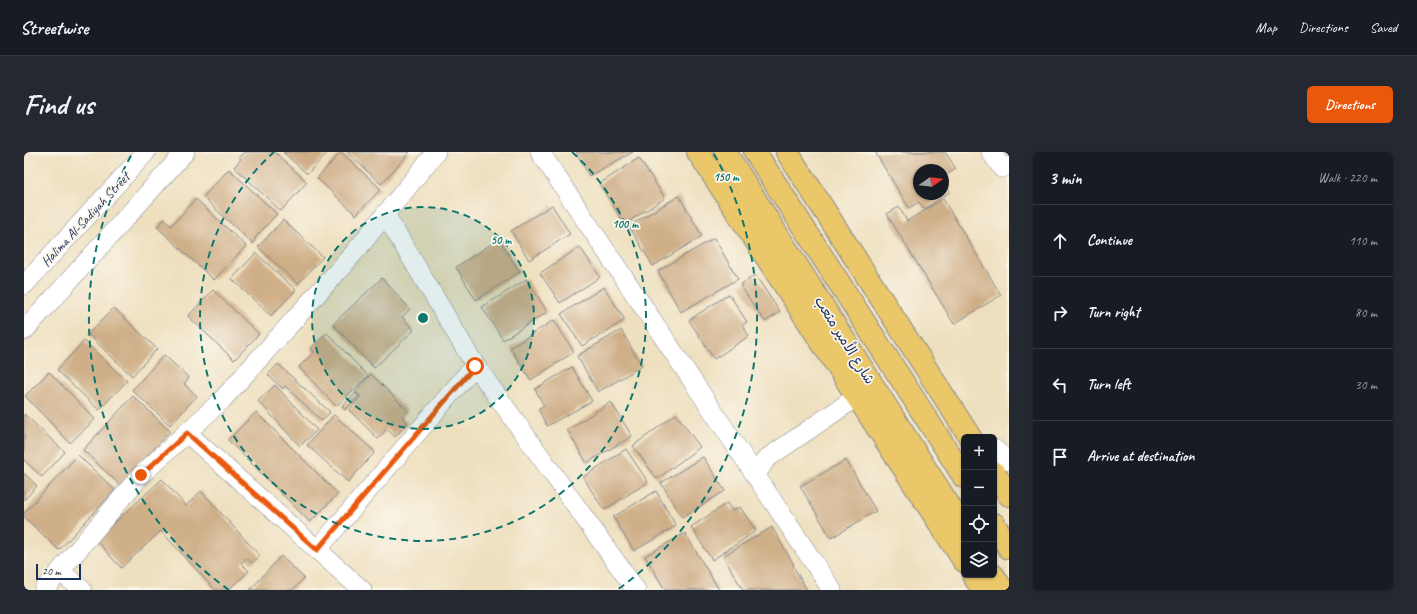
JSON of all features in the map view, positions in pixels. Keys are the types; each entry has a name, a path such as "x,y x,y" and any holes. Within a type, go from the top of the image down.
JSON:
{"main road":[{"path":"698,152 961,556"},
{"name":"شارع الأمير متعب","path":"725,152 961,524"},
{"name":"شارع الأمير متعب","path":"755,152 961,472"},
{"path":"787,152 968,434"},
{"path":"997,477 1009,495"},
{"path":"997,529 1009,548"},
{"path":"975,578 982,590"},
{"path":"995,578 1003,590"}],"street":[{"name":"Halima Al-Sadiyah Street","path":"24,285 146,152"},
{"path":"24,331 186,152"},
{"path":"44,590 141,475 222,400 354,253 436,152"},
{"path":"540,152 832,590"},
{"path":"991,152 1002,168 1009,166"},
{"path":"386,214 475,366 636,590"},
{"path":"317,550 475,366"},
{"path":"756,475 766,459 858,396"},
{"path":"959,419 976,434"},
{"path":"187,433 362,590"},
{"path":"997,451 1009,461"},
{"path":"60,571 82,590"}],"building":[{"path":"244,152 275,152 307,182 281,211 234,167 241,159 239,157"},
{"path":"283,152 328,152 308,173 306,173"},
{"path":"341,152 381,189 356,215 317,178"},
{"path":"347,152 410,152 381,184"},
{"path":"576,152 633,152 589,176"},
{"path":"875,152 945,152 956,169 949,173 949,164 913,164 913,200 938,200 924,209 919,202 909,208"},
{"path":"639,158 665,198 625,224 599,184"},
{"path":"229,169 277,214 256,237 253,244 203,197"},
{"path":"679,196 702,236 653,266 629,226"},
{"path":"196,199 246,246 214,280 157,227 164,219 171,226"},
{"path":"944,200 1001,295 954,324 887,214 899,207 907,221"},
{"path":"552,205 570,234 529,260 511,231"},
{"path":"283,220 323,257 298,284 258,247"},
{"path":"714,238 738,279 681,312 658,271"},
{"path":"499,239 520,272 476,300 456,267"},
{"path":"580,247 600,277 560,303 540,273"},
{"path":"256,253 296,290 271,316 232,279"},
{"path":"755,275 780,312 765,322 740,285"},
{"path":"382,278 410,309 402,317 414,330 374,368 333,324"},
{"path":"527,279 547,312 503,340 482,307"},
{"path":"604,287 625,320 582,346 561,314"},
{"path":"213,290 259,334 234,360 188,316"},
{"path":"729,294 747,322 742,325 749,336 714,359 689,320"},
{"path":"114,308 157,349 132,376 88,334"},
{"path":"554,320 574,352 531,380 510,348"},
{"path":"621,330 642,366 598,392 577,356"},
{"path":"327,333 368,376 336,406 299,367 314,352 311,348"},
{"path":"84,341 127,381 99,410 57,370"},
{"path":"164,355 189,378 184,384 197,396 170,425 132,390"},
{"path":"278,364 330,412 322,421 285,386 283,389 268,375"},
{"path":"572,367 592,401 547,426 538,409 544,406 535,389"},
{"path":"49,372 95,419 70,443 25,396"},
{"path":"371,374 408,411 402,417 408,423 395,437 387,429 378,439 349,410 361,397 355,391"},
{"path":"275,385 317,430 300,446 258,401"},
{"path":"356,393 359,397 345,410 342,406"},
{"path":"133,396 170,431 120,485 83,450"},
{"path":"611,402 632,436 587,463 567,430"},
{"path":"256,412 338,494 310,522 228,440"},
{"path":"24,414 65,452 42,477 24,460"},
{"path":"676,414 700,447 657,479 633,446"},
{"path":"334,415 375,452 348,482 307,445"},
{"path":"626,449 648,482 604,510 583,477"},
{"path":"78,455 115,490 59,550 24,517 24,513"},
{"path":"703,457 725,491 682,517 661,483"},
{"path":"846,460 876,511 831,538 800,486"},
{"path":"24,473 37,486 24,500"},
{"path":"162,479 186,506 201,491 260,556 252,563 247,558 241,563 249,571 228,590 215,590 161,531 121,568 96,540"},
{"path":"656,491 676,526 634,551 613,517"},
{"path":"727,503 732,511 740,507 756,531 712,560 691,527"},
{"path":"772,527 807,590 743,590 723,556"},
{"path":"685,533 719,590 665,590 645,556"},
{"path":"281,556 304,578 293,590 250,590"}],"route":[{"path":"141,475 187,433 317,550 475,366"}]}
